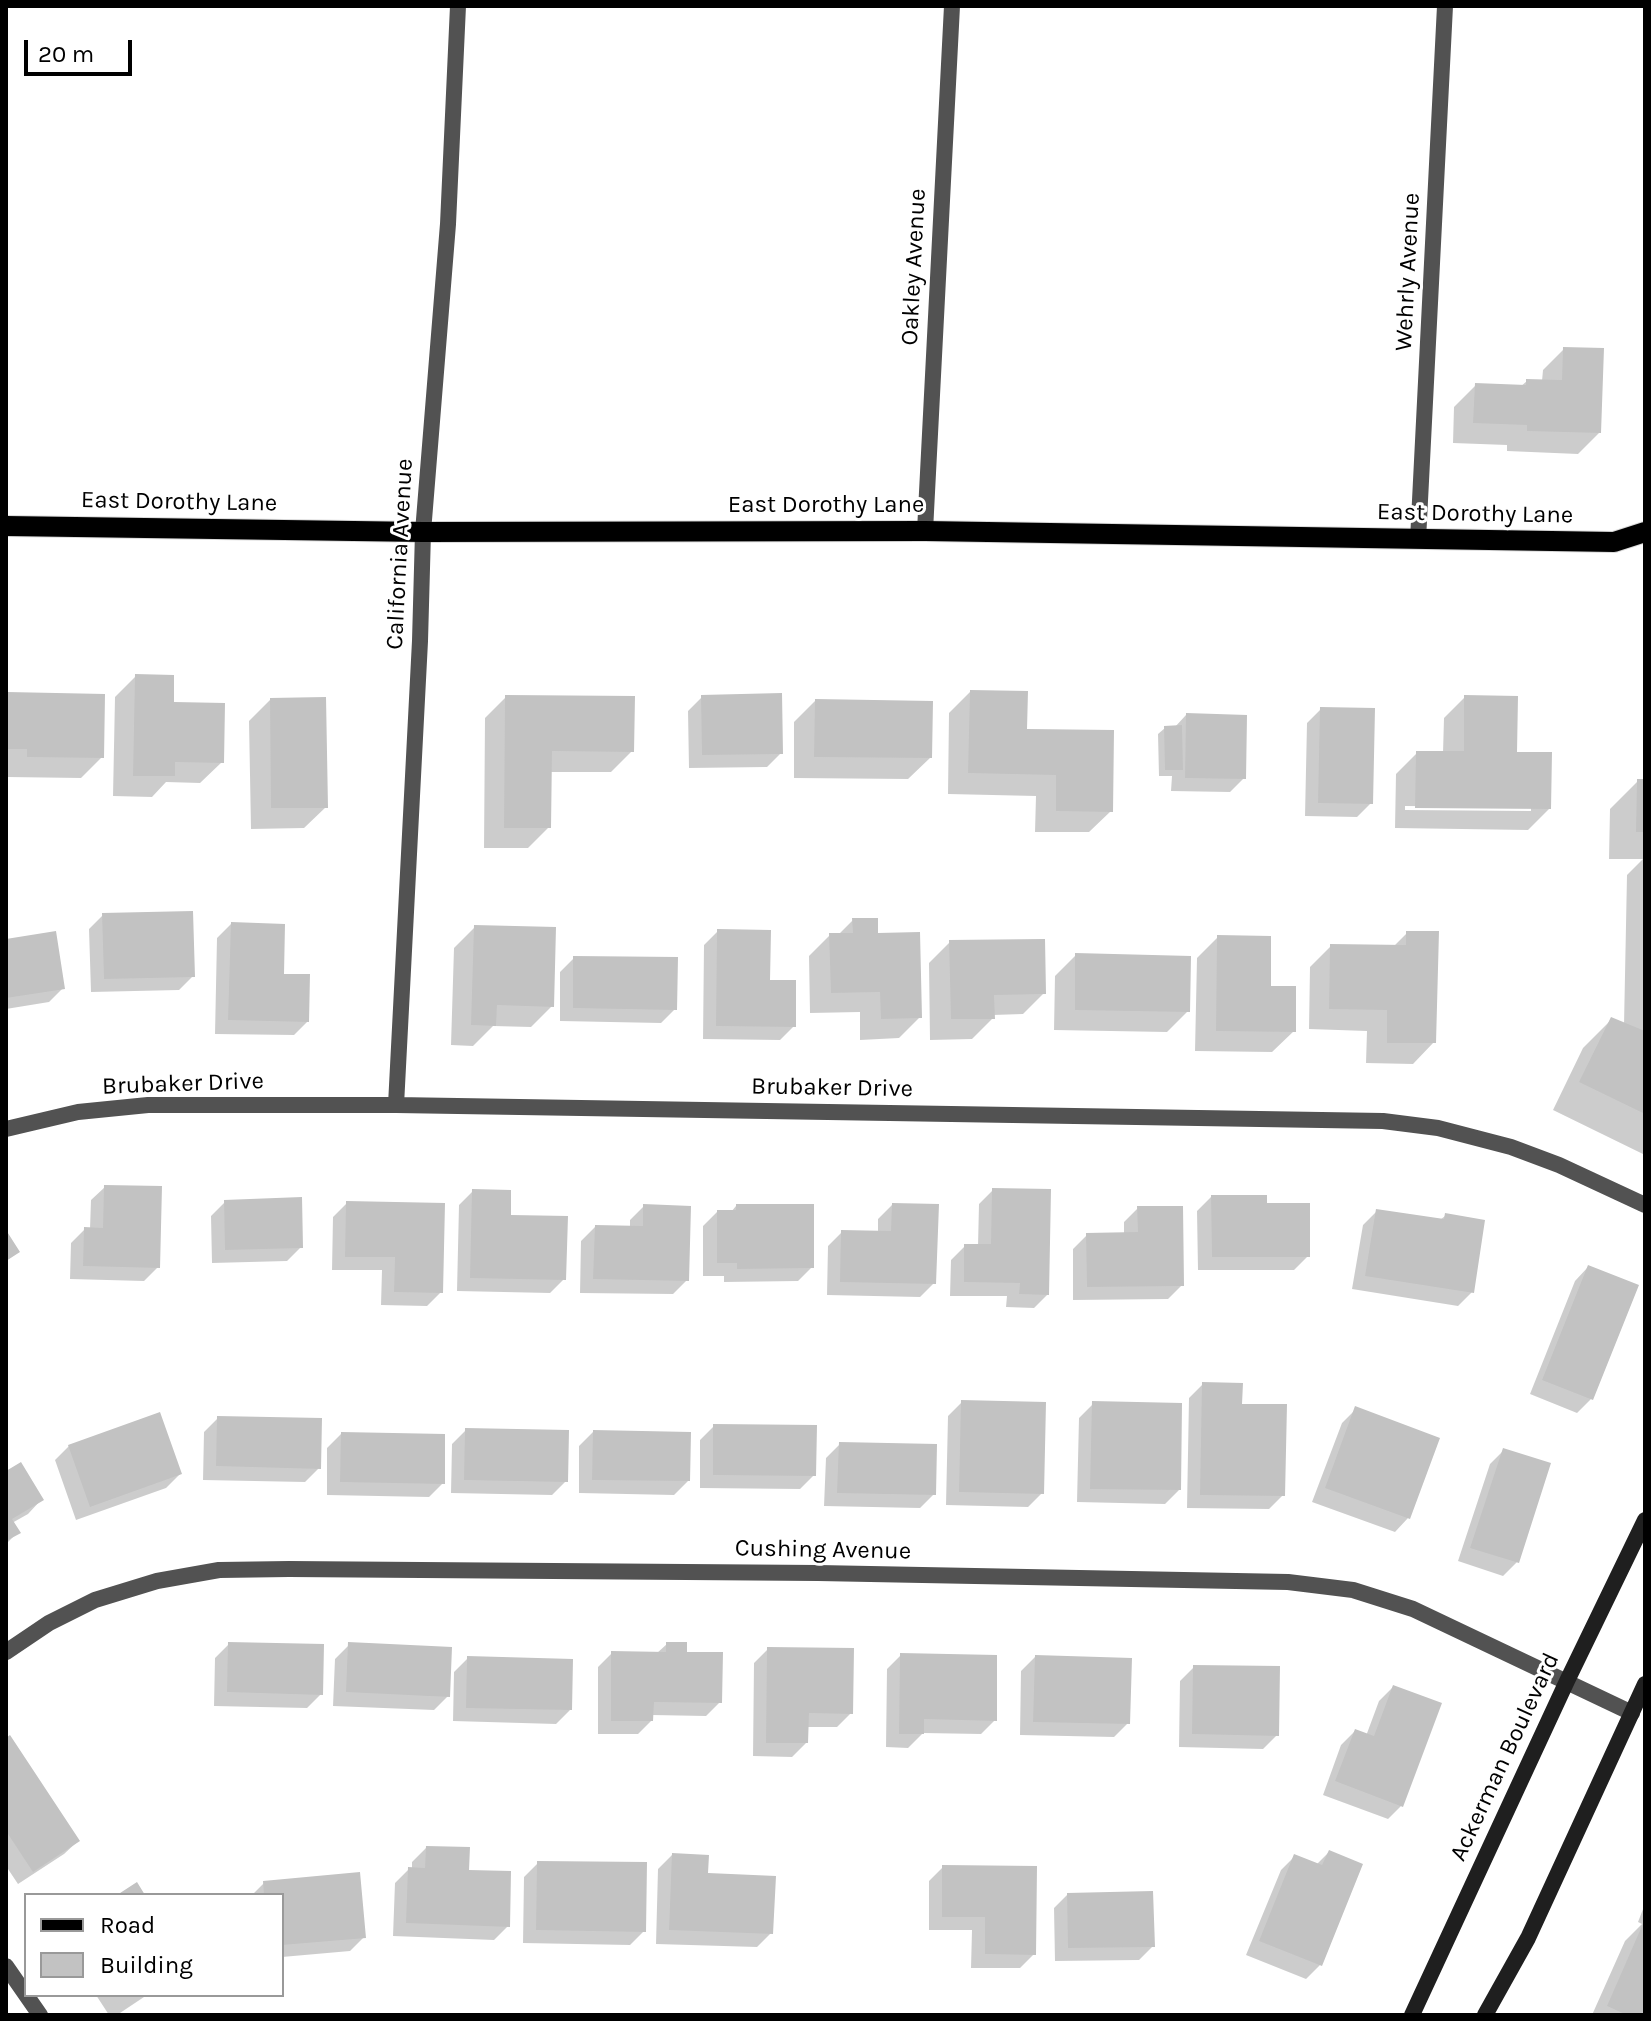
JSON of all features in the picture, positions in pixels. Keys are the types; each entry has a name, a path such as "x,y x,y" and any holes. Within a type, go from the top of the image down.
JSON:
{"main road":[{"name":"East Dorothy Lane","path":"6,526 423,532 925,531 1614,542 1645,532"}],"street":[{"name":"California Avenue","path":"396,1105 423,532 448,224 458,6"},
{"name":"Oakley Avenue","path":"925,531 952,6"},
{"name":"Wehrly Avenue","path":"1418,540 1445,6"},
{"name":"Brubaker Drive","path":"6,1129 78,1112 148,1105 396,1105 1383,1121 1438,1128 1511,1147 1559,1165 1645,1205"},
{"name":"Ackerman Boulevard","path":"1412,2015 1645,1520"},
{"name":"Cushing Avenue","path":"6,1652 49,1623 95,1600 157,1581 219,1570 787,1573 1288,1582 1353,1590 1413,1609 1632,1713"},
{"path":"1485,2015 1528,1938 1645,1684"},
{"path":"6,1966 24,1992"},
{"path":"28,1997 40,2015"}],"building":[{"path":"1563,347 1604,348 1601,433 1527,431 1527,425 1473,423 1475,383 1526,385 1526,379 1562,380"},
{"path":"135,674 174,675 174,702 225,703 224,763 175,762 175,776 133,776"},
{"path":"970,690 1028,691 1027,729 1114,730 1113,812 1056,811 1056,775 968,773"},
{"path":"7,692 105,694 104,758 27,757 27,749 6,749"},
{"path":"782,693 783,754 702,755 701,695"},
{"path":"505,695 635,696 634,752 552,751 551,828 504,828"},
{"path":"1464,695 1518,696 1517,752 1552,752 1551,809 1415,808 1416,751 1464,751"},
{"path":"326,697 328,808 271,808 270,698"},
{"path":"815,699 933,701 932,758 814,757"},
{"path":"1320,707 1375,708 1373,804 1318,803"},
{"path":"1186,713 1247,715 1246,779 1185,778"},
{"path":"1182,725 1183,770 1165,770 1164,726"},
{"path":"1637,779 1645,779 1645,832 1636,832"},
{"path":"193,911 195,977 104,979 102,913"},
{"path":"852,918 878,918 878,933 920,932 922,1018 881,1019 880,992 831,993 829,933 853,933"},
{"path":"231,922 285,924 284,974 310,974 309,1022 228,1020"},
{"path":"474,925 556,927 554,1007 497,1005 496,1026 471,1025"},
{"path":"717,929 771,930 770,980 796,980 796,1027 716,1026"},
{"path":"56,931 65,989 6,998 6,939"},
{"path":"1406,931 1439,931 1436,1043 1387,1043 1387,1010 1329,1009 1330,944 1406,945"},
{"path":"1217,935 1271,936 1271,986 1296,986 1296,1032 1216,1031"},
{"path":"1045,939 1046,994 994,995 995,1019 951,1019 949,940"},
{"path":"1075,953 1191,956 1190,1012 1075,1010"},
{"path":"573,956 678,957 677,1010 573,1008"},
{"path":"1611,1017 1645,1031 1645,1114 1579,1082"},
{"path":"104,1185 162,1186 160,1268 83,1266 84,1227 103,1228"},
{"path":"992,1188 1051,1189 1049,1295 1019,1294 1020,1283 964,1282 964,1244 991,1244"},
{"path":"472,1189 511,1190 511,1215 568,1216 566,1280 470,1278"},
{"path":"1211,1195 1267,1195 1267,1203 1310,1203 1310,1257 1212,1257"},
{"path":"302,1197 303,1248 225,1250 224,1200"},
{"path":"346,1201 445,1203 443,1293 394,1292 395,1257 345,1257"},
{"path":"892,1203 939,1204 936,1284 840,1282 841,1230 891,1231"},
{"path":"643,1204 691,1206 689,1281 593,1279 595,1225 643,1226"},
{"path":"736,1204 814,1204 814,1268 737,1269 737,1263 717,1263 717,1210 736,1210"},
{"path":"1137,1206 1183,1206 1184,1286 1087,1287 1086,1233 1138,1232"},
{"path":"1376,1209 1444,1219 1445,1213 1485,1220 1474,1293 1365,1276"},
{"path":"6,1230 20,1252 6,1261"},
{"path":"1588,1265 1639,1285 1593,1400 1542,1380"},
{"path":"1202,1382 1243,1383 1242,1404 1287,1404 1285,1496 1200,1495"},
{"path":"961,1400 1046,1402 1044,1494 959,1492"},
{"path":"1092,1401 1182,1403 1181,1490 1090,1489"},
{"path":"1355,1406 1440,1438 1410,1519 1325,1488"},
{"path":"160,1412 182,1474 90,1507 68,1445"},
{"path":"217,1416 322,1418 321,1469 216,1466"},
{"path":"713,1424 817,1425 816,1476 713,1475"},
{"path":"465,1428 569,1430 568,1482 464,1480"},
{"path":"593,1430 691,1432 690,1481 592,1480"},
{"path":"341,1432 445,1434 445,1484 340,1482"},
{"path":"839,1442 937,1444 936,1495 837,1493"},
{"path":"1503,1448 1551,1463 1519,1563 1470,1548"},
{"path":"21,1462 44,1500 12,1519 21,1533 6,1541 6,1471"},
{"path":"228,1642 324,1644 323,1695 227,1692"},
{"path":"348,1642 452,1647 450,1697 346,1692"},
{"path":"666,1642 687,1642 687,1652 723,1652 722,1703 654,1702 653,1721 611,1721 611,1651 666,1652"},
{"path":"767,1647 854,1648 853,1714 809,1713 808,1743 766,1743"},
{"path":"900,1653 997,1655 997,1721 924,1719 924,1734 899,1734"},
{"path":"1035,1655 1132,1658 1130,1724 1033,1722"},
{"path":"467,1656 573,1659 572,1710 466,1708"},
{"path":"1193,1665 1280,1666 1279,1736 1192,1734"},
{"path":"1393,1685 1442,1703 1403,1807 1335,1781 1355,1729 1374,1736"},
{"path":"10,1735 80,1841 33,1872 6,1831 6,1738"},
{"path":"426,1846 470,1847 469,1870 511,1871 510,1927 406,1923 408,1867 425,1868"},
{"path":"1329,1850 1363,1864 1322,1966 1259,1941 1294,1854 1322,1865"},
{"path":"672,1853 709,1855 708,1873 776,1876 773,1934 669,1930"},
{"path":"537,1861 647,1862 646,1932 536,1930"},
{"path":"942,1865 1037,1866 1036,1955 985,1954 985,1917 942,1917"},
{"path":"360,1872 366,1938 284,1945 284,1893 264,1893 263,1881"},
{"path":"137,1882 144,1893 120,1893"},
{"path":"1153,1891 1155,1947 1068,1948 1067,1893"},
{"path":"1645,1919 1645,2015 1627,2015 1607,2006"}]}
